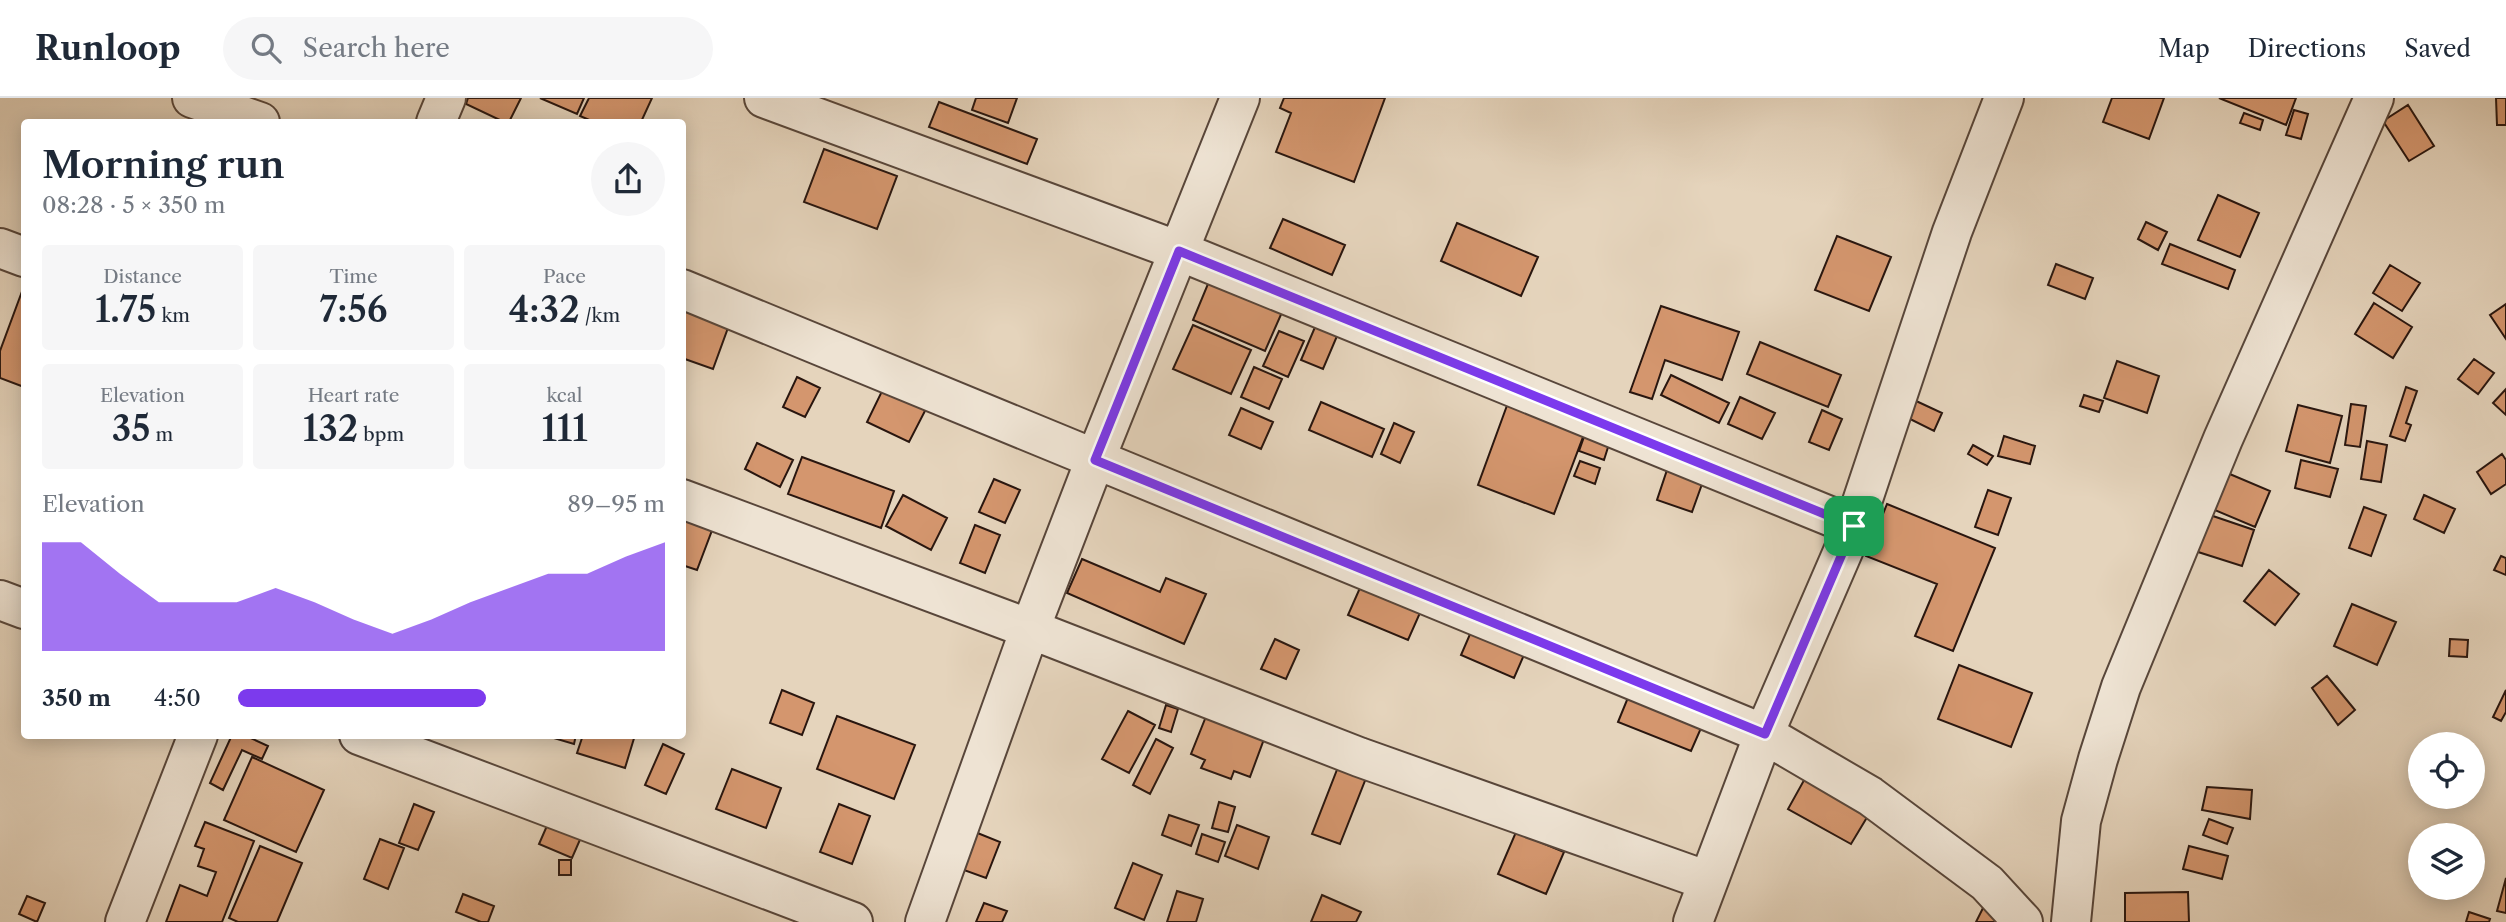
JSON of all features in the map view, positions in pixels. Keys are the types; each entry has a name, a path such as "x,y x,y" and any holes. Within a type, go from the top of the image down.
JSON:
{"street":[{"path":"192,98 252,119"},
{"path":"437,119 446,98"},
{"path":"764,98 1179,251 1854,526"},
{"path":"925,922 1030,629 1240,98"},
{"path":"1693,922 1765,734 1854,526 1952,232 2004,98"},
{"path":"2071,922 2081,821 2121,687 2228,426 2374,98"},
{"path":"0,248 21,256"},
{"path":"686,291 1765,734 1870,796 1987,883 2023,922"},
{"path":"686,500 1030,629 1359,757 1708,881"},
{"path":"0,600 21,609"},
{"path":"125,922 196,739"},
{"path":"370,739 853,922"}],"building":[{"path":"468,98 521,98 510,119 498,119 466,104"},
{"path":"540,98 584,98 577,114"},
{"path":"589,98 652,98 642,119 587,119 580,116"},
{"path":"976,98 1017,98 1008,123 972,110"},
{"path":"1284,98 1385,98 1354,182 1276,152 1291,113 1280,108"},
{"path":"2112,98 2164,98 2149,139 2103,122"},
{"path":"2219,98 2296,98 2286,125"},
{"path":"2496,98 2506,98 2506,125 2497,125"},
{"path":"939,102 1037,139 1027,164 929,127"},
{"path":"2408,105 2434,146 2409,161 2383,121"},
{"path":"2294,110 2308,114 2301,139 2286,135"},
{"path":"2244,113 2263,120 2260,130 2240,123"},
{"path":"824,149 897,176 877,229 804,202"},
{"path":"2218,195 2259,213 2240,257 2198,240"},
{"path":"1283,219 1345,245 1332,275 1270,248"},
{"path":"2146,222 2167,232 2158,250 2138,239"},
{"path":"1457,223 1538,257 1521,296 1441,261"},
{"path":"1837,236 1891,257 1869,311 1815,290"},
{"path":"2170,244 2235,270 2228,289 2162,264"},
{"path":"2056,264 2093,278 2085,299 2048,285"},
{"path":"2390,265 2420,283 2402,311 2373,293"},
{"path":"1210,279 1283,310 1265,351 1193,320"},
{"path":"21,294 21,386 0,378 0,351"},
{"path":"2374,303 2412,327 2393,358 2355,334"},
{"path":"2506,304 2506,339 2490,315"},
{"path":"1661,306 1739,332 1722,380 1665,360 1652,399 1630,392"},
{"path":"686,309 729,325 713,369 686,359"},
{"path":"1318,320 1340,329 1323,369 1301,360"},
{"path":"1193,325 1251,350 1231,394 1173,369"},
{"path":"1279,331 1304,341 1288,377 1263,366"},
{"path":"1760,342 1841,375 1828,407 1747,374"},
{"path":"2474,359 2494,373 2478,394 2458,379"},
{"path":"2117,361 2159,376 2147,413 2104,398"},
{"path":"1254,367 1282,379 1269,409 1241,397"},
{"path":"1671,375 1729,403 1719,423 1661,395"},
{"path":"797,377 820,388 805,417 783,407"},
{"path":"884,387 927,407 909,442 867,422"},
{"path":"2406,387 2417,391 2406,423 2411,425 2405,441 2390,436"},
{"path":"2506,389 2506,415 2493,403"},
{"path":"2084,395 2103,401 2099,412 2080,406"},
{"path":"1740,397 1775,413 1762,439 1728,424"},
{"path":"1509,400 1586,429 1554,514 1478,485"},
{"path":"1914,400 1942,413 1934,431 1906,417"},
{"path":"1321,402 1384,429 1372,457 1309,430"},
{"path":"2351,404 2366,406 2360,447 2345,445"},
{"path":"2298,405 2342,416 2330,463 2286,451"},
{"path":"1241,408 1273,422 1261,449 1229,435"},
{"path":"1822,410 1842,419 1829,450 1809,442"},
{"path":"1591,417 1615,425 1604,460 1579,451"},
{"path":"1394,423 1414,432 1400,463 1381,454"},
{"path":"2004,436 2035,446 2030,464 1998,456"},
{"path":"2367,441 2387,445 2381,482 2361,479"},
{"path":"757,443 793,460 780,487 745,469"},
{"path":"1973,445 1993,456 1987,465 1968,454"},
{"path":"2502,454 2506,460 2506,484 2491,494 2477,472"},
{"path":"802,457 894,491 881,528 788,494"},
{"path":"2301,460 2338,469 2330,497 2295,488"},
{"path":"1580,461 1600,468 1595,484 1574,476"},
{"path":"1670,461 1706,473 1692,512 1657,500"},
{"path":"2225,472 2270,491 2255,527 2210,508"},
{"path":"994,479 1020,490 1005,523 979,512"},
{"path":"1988,490 2011,498 1998,535 1975,527"},
{"path":"903,495 947,518 931,550 886,526"},
{"path":"2424,495 2455,509 2444,533 2414,519"},
{"path":"1887,504 1995,548 1953,651 1915,636 1937,584 1866,556"},
{"path":"2364,507 2386,515 2371,556 2349,548"},
{"path":"686,514 714,525 697,570 686,566"},
{"path":"2207,514 2254,530 2242,566 2195,551"},
{"path":"975,525 1000,535 985,573 960,563"},
{"path":"2501,556 2506,558 2506,575 2494,570"},
{"path":"1082,559 1160,592 1166,578 1206,594 1184,644 1067,593"},
{"path":"2269,570 2299,594 2275,625 2244,601"},
{"path":"1367,572 1427,597 1408,640 1348,615"},
{"path":"2352,604 2396,622 2377,665 2334,646"},
{"path":"1480,611 1533,634 1514,678 1461,655"},
{"path":"1275,639 1299,650 1286,679 1261,669"},
{"path":"2450,639 2468,640 2467,657 2449,656"},
{"path":"1959,665 2032,693 2011,747 1938,719"},
{"path":"1638,673 1712,703 1691,751 1618,722"},
{"path":"2327,676 2355,710 2338,725 2312,688"},
{"path":"782,690 814,703 802,735 770,723"},
{"path":"2506,690 2506,712 2501,721 2493,717"},
{"path":"1166,705 1178,709 1171,732 1159,728"},
{"path":"1209,709 1267,731 1250,777 1234,771 1231,779 1201,768 1205,760 1191,754"},
{"path":"1128,711 1155,725 1129,773 1102,759"},
{"path":"837,716 915,745 894,799 817,769"},
{"path":"230,739 253,739 268,746 262,759 242,750 223,790 210,783"},
{"path":"557,739 575,739 574,744"},
{"path":"582,739 634,739 625,768 577,753"},
{"path":"1156,739 1173,748 1150,794 1133,785"},
{"path":"663,744 684,754 666,794 645,785"},
{"path":"252,757 324,790 296,852 224,820"},
{"path":"1340,762 1368,773 1340,844 1312,834"},
{"path":"732,769 781,788 766,828 716,809"},
{"path":"1808,773 1872,809 1851,844 1788,809"},
{"path":"2207,787 2252,790 2250,819 2202,810"},
{"path":"1219,802 1235,807 1228,832 1212,828"},
{"path":"414,804 434,812 418,850 399,843"},
{"path":"839,804 870,816 852,864 820,852"},
{"path":"553,812 586,826 572,858 539,844"},
{"path":"1169,815 1199,825 1191,846 1162,835"},
{"path":"2209,819 2233,828 2227,844 2203,835"},
{"path":"205,822 254,841 222,922 166,922 180,885 207,896 216,872 198,866 204,849 195,846"},
{"path":"1237,825 1269,837 1258,869 1225,856"},
{"path":"975,832 1000,842 986,878 961,869"},
{"path":"1516,832 1564,852 1546,894 1498,874"},
{"path":"1202,834 1225,842 1218,862 1196,854"},
{"path":"380,839 404,848 388,889 364,879"},
{"path":"260,846 302,863 277,922 238,922 229,918"},
{"path":"2189,846 2228,856 2222,879 2183,869"},
{"path":"559,860 571,860 571,875 559,875"},
{"path":"1133,863 1162,875 1144,920 1115,908"},
{"path":"2506,878 2506,913 2497,911"},
{"path":"1177,891 1203,899 1196,922 1167,922"},
{"path":"2188,892 2189,922 2125,922 2125,893"},
{"path":"463,894 494,906 488,922 456,912"},
{"path":"1322,895 1361,912 1356,922 1311,922"},
{"path":"27,896 45,903 37,922 19,914"},
{"path":"984,903 1007,911 1002,922 976,922"},
{"path":"1985,904 2001,922 1976,922"},
{"path":"2469,912 2490,919 2489,922 2466,922"}],"route":[{"path":"1179,251 1854,526 1765,734 1095,460 1179,251"}]}
